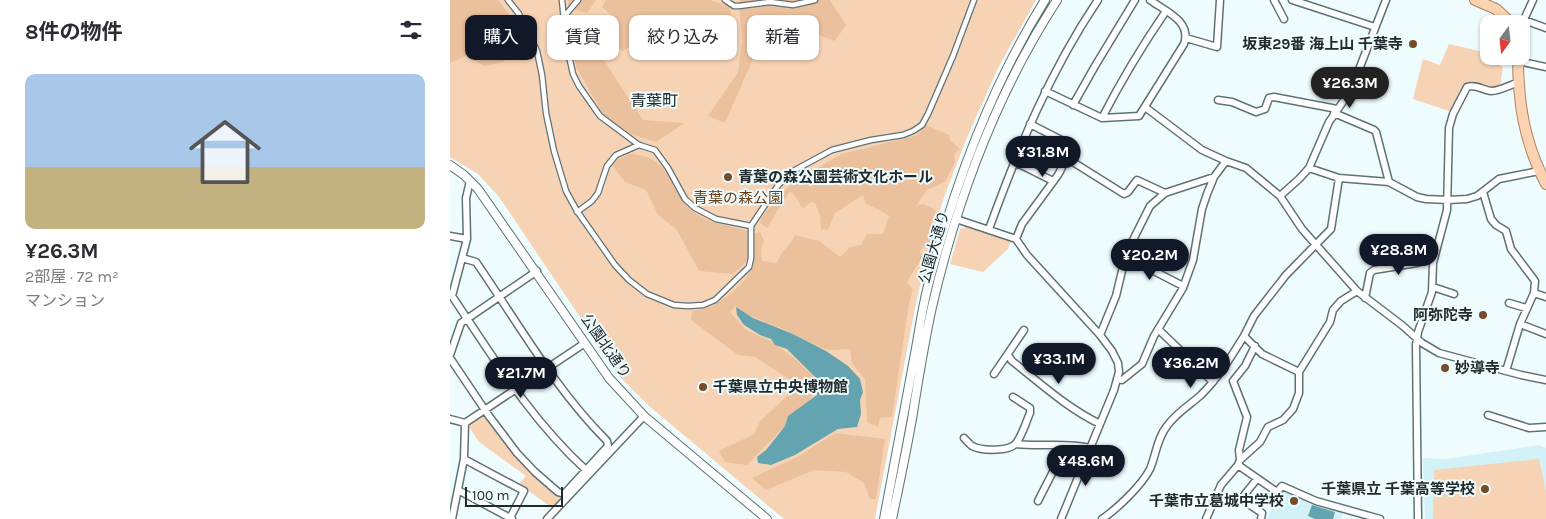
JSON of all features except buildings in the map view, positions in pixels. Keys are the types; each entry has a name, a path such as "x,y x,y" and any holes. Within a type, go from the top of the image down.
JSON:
{"main road":[{"path":"1475,0 1496,9 1502,15"},
{"path":"1518,65 1521,112 1539,171 1546,184"}],"street":[{"path":"508,0 519,14 537,51 542,75 546,113 554,150 566,191 577,212 615,265 629,280 647,294 674,305 688,306 703,305 715,300 749,268 751,258 751,226 780,184 795,170 832,150 903,135 922,125 953,56 974,0"},
{"path":"562,0 563,15"},
{"path":"566,15 578,0"},
{"path":"725,0 734,6 739,6 770,2 793,5 815,0"},
{"name":"公園大通り","path":"884,519 928,283 949,209 984,117 1025,33 1045,0"},
{"name":"公園大通り","path":"892,519 932,307 956,219 980,150 1002,99 1037,30 1057,0"},
{"path":"989,229 1030,124 1071,44 1098,0"},
{"path":"1073,105 1135,0"},
{"path":"1046,91 1102,118 1139,116 1186,38 1184,26 1180,21 1150,0"},
{"path":"1186,38 1217,47 1220,0"},
{"path":"1274,0 1284,19"},
{"path":"1292,0 1375,27"},
{"path":"1280,196 1309,168 1336,111 1351,90 1386,0"},
{"path":"1526,15 1533,0"},
{"path":"1102,118 1121,81 1166,11"},
{"path":"1530,25 1546,28"},
{"path":"569,60 579,86 600,116 638,145 655,150 668,168 685,199 695,208 716,219 751,226"},
{"path":"1530,62 1546,67"},
{"path":"1418,519 1417,338 1433,287 1434,258 1444,227 1448,200 1449,128 1453,114 1467,87 1472,86 1490,91 1519,82"},
{"path":"1218,100 1232,102 1256,112 1265,109 1269,98 1274,97 1336,111 1376,132 1389,182"},
{"path":"1145,107 1202,150 1246,168 1280,196 1302,229 1357,291 1439,353 1546,380"},
{"path":"1016,239 1022,224 1063,167 1065,157 1072,145 1030,124"},
{"path":"577,212 592,201 598,193 607,166 616,155 638,145"},
{"path":"1065,157 1124,194 1128,192 1137,180 1165,193"},
{"path":"1014,161 1053,182"},
{"path":"1118,379 1122,380 1142,364 1158,329 1183,286 1190,270 1202,210 1214,177 1226,161"},
{"name":"公園北通り","path":"450,165 470,181 493,208 609,378 644,416 767,519"},
{"path":"1309,168 1339,178 1389,182 1417,197 1448,200 1467,199 1477,196 1498,179 1539,171"},
{"path":"1100,335 1116,296 1125,256 1150,206 1165,193 1214,177"},
{"path":"1102,519 1134,489 1149,470 1166,426 1220,374 1254,316 1286,275 1331,229 1339,178"},
{"path":"470,181 466,198 466,239 452,296 515,390 548,432 586,470"},
{"path":"1483,192 1491,219 1496,225 1506,231 1511,249 1535,280 1534,293 1520,324 1506,371"},
{"path":"949,209 956,219 1016,239 1100,335 1118,363 1118,379 1062,519"},
{"path":"944,227 956,219"},
{"path":"450,236 466,239"},
{"path":"1125,256 1183,286"},
{"path":"462,258 476,262 500,297 548,367 576,407 607,441 608,446 564,494 558,492 517,454 485,410 450,356 461,323 500,297 537,271"},
{"path":"1365,298 1370,273 1374,270 1417,263 1434,258"},
{"path":"1433,287 1454,294"},
{"path":"1206,519 1221,485 1260,442 1268,428 1283,420 1293,409 1299,393 1299,372 1330,322 1333,310 1340,301 1357,291"},
{"path":"1534,293 1546,298"},
{"path":"1509,303 1526,308"},
{"path":"1520,324 1546,334"},
{"path":"1158,329 1213,382"},
{"path":"994,374 1024,330"},
{"path":"1244,336 1262,354 1299,372"},
{"path":"450,419 465,423 586,343"},
{"path":"1256,346 1245,366 1233,381 1247,416 1239,450 1239,463 1257,479 1277,492 1282,486 1326,504 1380,519"},
{"path":"1008,355 1063,402 1100,424"},
{"path":"1013,397 1030,408 1030,413 1016,444"},
{"path":"1488,415 1529,428 1546,427"},
{"path":"547,519 644,416"},
{"path":"452,519 464,459 465,423"},
{"path":"964,438 976,447 994,450 1009,448 1016,444 1066,446 1074,444 1090,448"},
{"path":"1038,501 1066,446"},
{"path":"458,490 511,519 524,491 464,459"},
{"path":"1257,479 1241,499 1262,513 1261,519"}],"shaded area":[{"path":"450,0 498,0 510,15 465,15 465,56 450,63"},
{"path":"568,0 596,0 587,13 568,8"},
{"path":"606,0 711,0 730,7 731,15 629,15 629,47 623,51 619,49 619,15 611,15 602,7"},
{"path":"740,0 830,0 846,25 835,41 819,35 819,15 747,15 747,60 753,60 725,123 708,116 738,72 742,41"},
{"path":"475,60 505,60 496,64 483,66"},
{"path":"575,60 604,60 643,120 685,123 656,142 631,134 603,114 576,67"},
{"path":"926,125 949,135 950,140 960,149 954,154 955,162 945,182 927,190 916,206 923,204 936,210 929,234 930,242 919,251 923,256 907,282 913,290 909,303 892,417 880,418 878,427 867,422 865,379 852,364 850,349 829,350 820,347 786,330 741,312 736,306 730,312 746,330 769,340 794,358 814,377 812,398 747,465 725,462 719,451 754,434 760,421 787,396 789,379 755,357 738,355 691,320 692,311 711,307 728,296 745,280 752,268 754,234 760,232 764,241 761,249 762,261 777,263 795,235 819,241 840,257 850,247 861,245 867,234 883,234 889,216 865,203 863,195 835,213 828,230 821,229 820,216 815,203 811,202 803,209 793,193 789,192 767,228 760,223 762,216 790,185 841,154 918,135"},
{"path":"629,154 644,156 655,161 663,168 680,196 698,215 710,221 750,232 750,252 744,264 733,274 699,271 677,230 658,215 646,190 625,182 611,164"},
{"path":"835,433 885,439 876,499 870,499 864,483 846,472 814,470 766,490 752,478 797,457"},
{"name":"千葉県立 千葉高等学校","path":"1539,445 1546,448 1546,519 1425,519 1423,458 1446,459"},
{"name":"千葉市立葛城中学校","path":"1282,487 1344,511 1341,519 1267,519"}],"green space":[{"name":"青葉の森公園","path":"450,0 1036,0 998,68 965,142 942,203 926,258 914,313 875,519 784,519 649,406 621,378 499,197 478,174 450,157"},
{"path":"1449,44 1480,51 1480,65 1499,65 1503,67 1500,87 1491,89 1471,83 1452,112 1413,99 1423,59 1440,65"},
{"path":"968,226 1012,239 1008,249 983,272 950,264 960,229"},
{"path":"486,414 534,473 564,499 555,510 519,484 526,476 479,442 468,425"},
{"name":"千葉県立 千葉高等学校","path":"1539,459 1546,491 1546,519 1433,519 1434,470"}],"water":[{"path":"736,307 753,318 793,334 826,351 848,366 860,379 863,392 860,400 861,414 857,427 838,429 795,455 771,465 758,463 757,457 766,450 785,426 788,416 817,395 815,377 787,349 775,345 771,339 760,335 744,325 737,315"},
{"path":"1312,505 1335,512 1333,519 1315,519 1308,516"}],"place":[{"name":"坂東29番 海上山 千葉寺","path":"1413,44"},
{"name":"青葉の森公園芸術文化ホール","path":"728,177"},
{"name":"阿弥陀寺","path":"1483,315"},
{"name":"妙導寺","path":"1445,368"},
{"name":"千葉県立中央博物館","path":"703,387"},
{"name":"千葉県立 千葉高等学校","path":"1485,489"},
{"name":"千葉市立葛城中学校","path":"1294,501"}],"district":[{"name":"青葉町","path":"654,100"}]}
